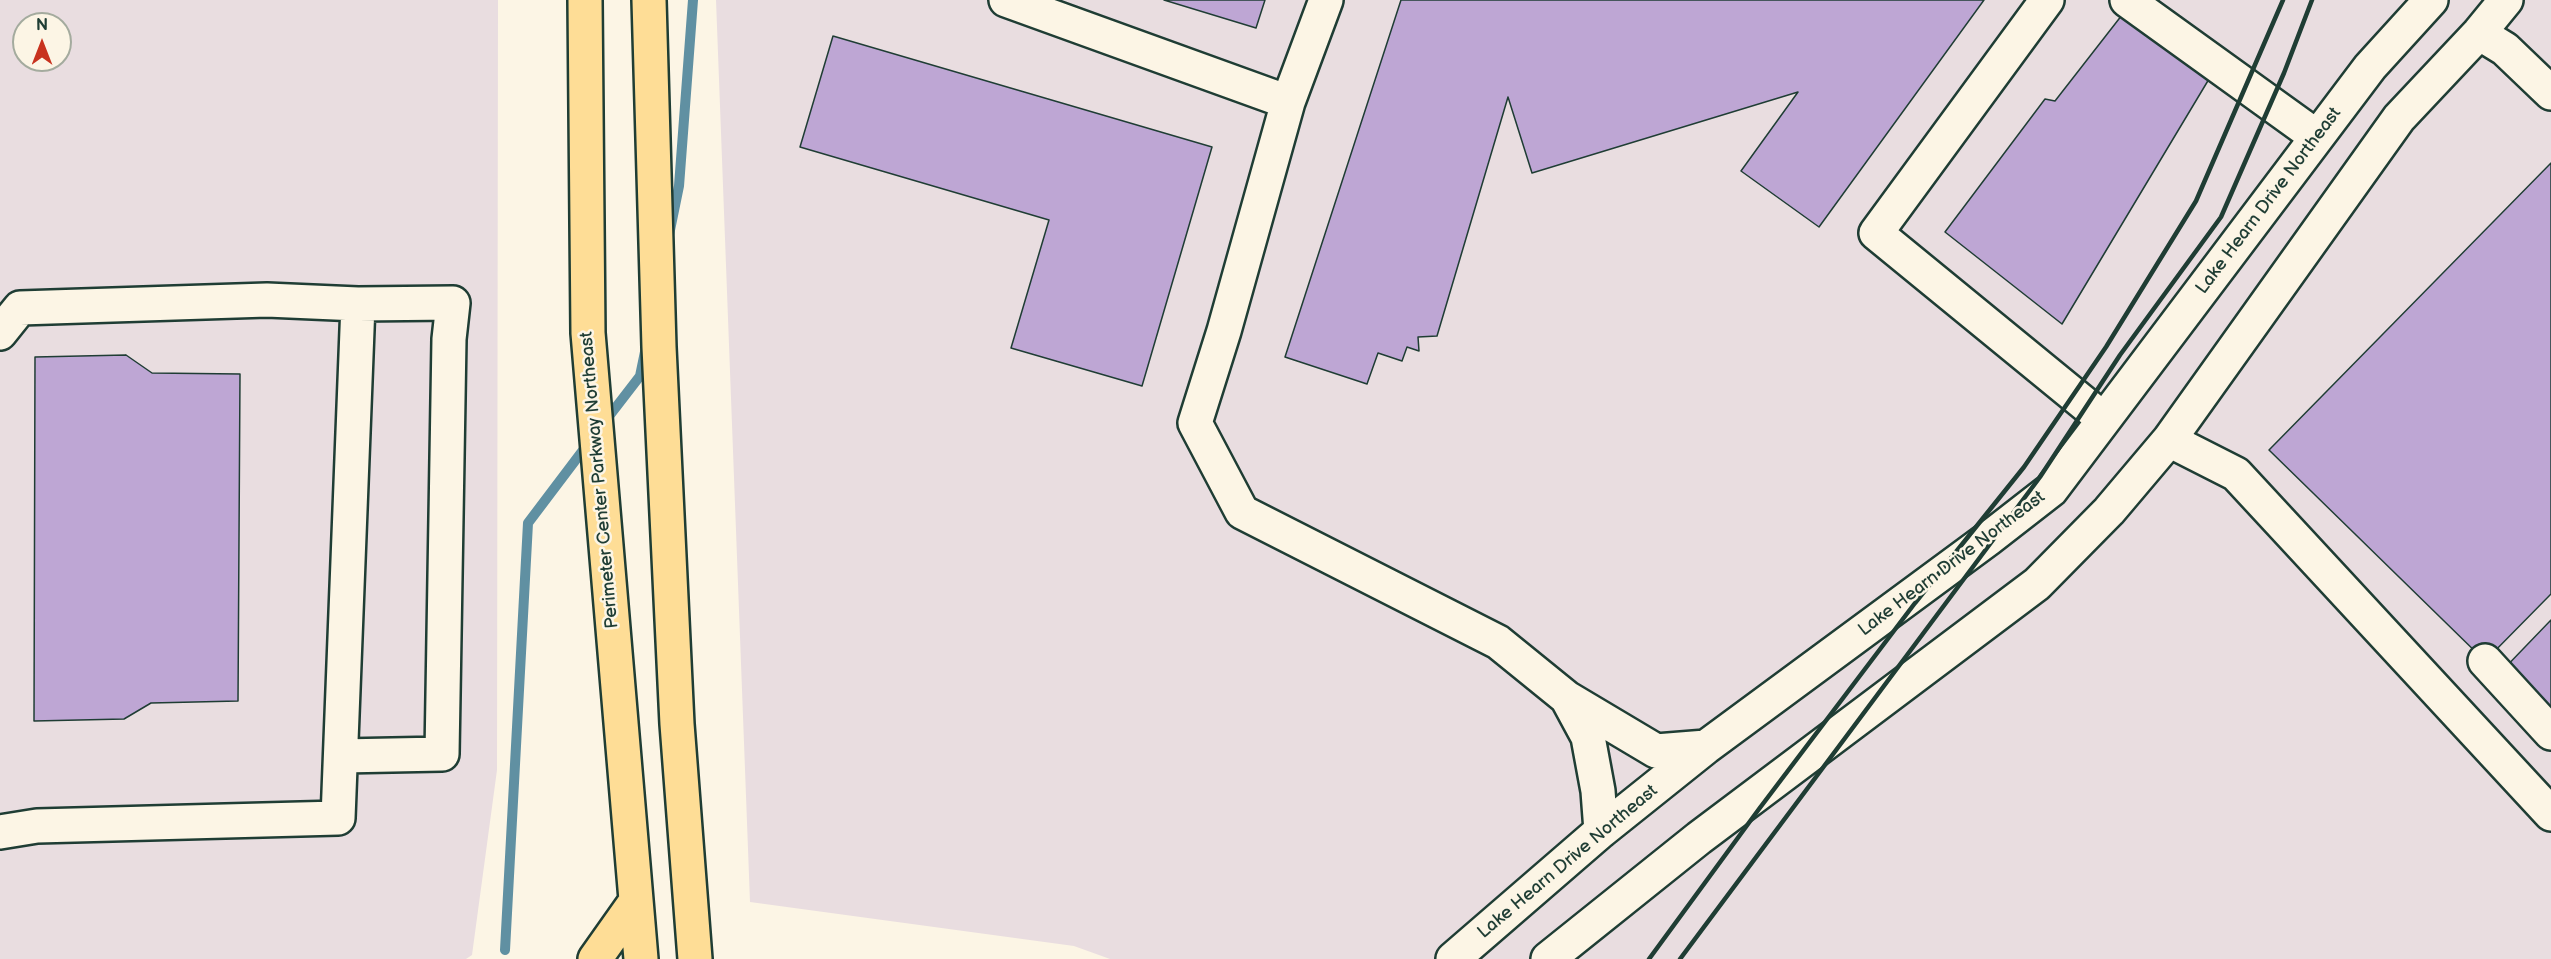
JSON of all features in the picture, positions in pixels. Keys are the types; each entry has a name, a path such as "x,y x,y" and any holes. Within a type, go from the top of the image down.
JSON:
{"main road":[{"name":"Perimeter Center Parkway Northeast","path":"585,0 588,333 641,959"},
{"path":"649,0 659,347 677,724 695,959"},
{"path":"595,959 636,901"}],"street":[{"path":"1006,0 1288,102"},
{"path":"1326,0 1288,102 1224,331 1195,423 1242,512 1498,642 1567,698 1656,751 1706,747"},
{"path":"2048,0 1876,232 2102,418"},
{"path":"2127,0 2317,137"},
{"name":"Lake Hearn Drive Northeast","path":"1454,959 1601,831 1706,747 1988,539 2050,490 2102,418 2143,369 2370,67 2431,0"},
{"path":"1548,959 1699,838 2037,584 2109,511 2169,440 2399,118 2480,33 2506,0"},
{"path":"2480,33 2505,49 2551,93"},
{"path":"0,333 20,308 267,300 358,304 453,303 449,339 442,754 342,756"},
{"path":"0,831 37,826 338,818 358,304"},
{"path":"2169,440 2236,474 2551,814"},
{"path":"2485,661 2551,733"},
{"path":"1567,698 1588,736 1598,791 1601,831"}],"shaded area":[{"path":"0,0 498,0 497,770 472,955 466,959 0,959"},
{"path":"716,0 2551,0 2551,959 1110,959 1074,946 750,902"}],"building":[{"path":"1164,0 1265,0 1256,28"},
{"path":"1401,0 1984,0 1819,227 1741,171 1798,92 1532,173 1508,97 1437,336 1418,337 1419,351 1407,347 1402,361 1378,353 1367,384 1285,357"},
{"path":"2122,15 2209,79 2062,324 1945,232 2045,99 2055,101"},
{"path":"833,36 1212,147 1142,386 1011,348 1049,220 800,147"},
{"path":"2551,163 2551,594 2485,661 2269,450"},
{"path":"126,355 152,373 240,374 238,701 151,703 124,719 34,721 35,357"},
{"path":"2551,620 2551,725 2498,675"}],"waterway":[{"path":"669,235 679,186 693,0"},
{"path":"603,424 640,376 646,347"},
{"path":"505,950 528,523 590,441"}],"railway":[{"path":"1649,959 1915,603 2024,467 2106,347 2196,201 2283,0"},
{"path":"1680,959 2040,477 2120,355 2221,217 2284,73 2312,0"}]}
